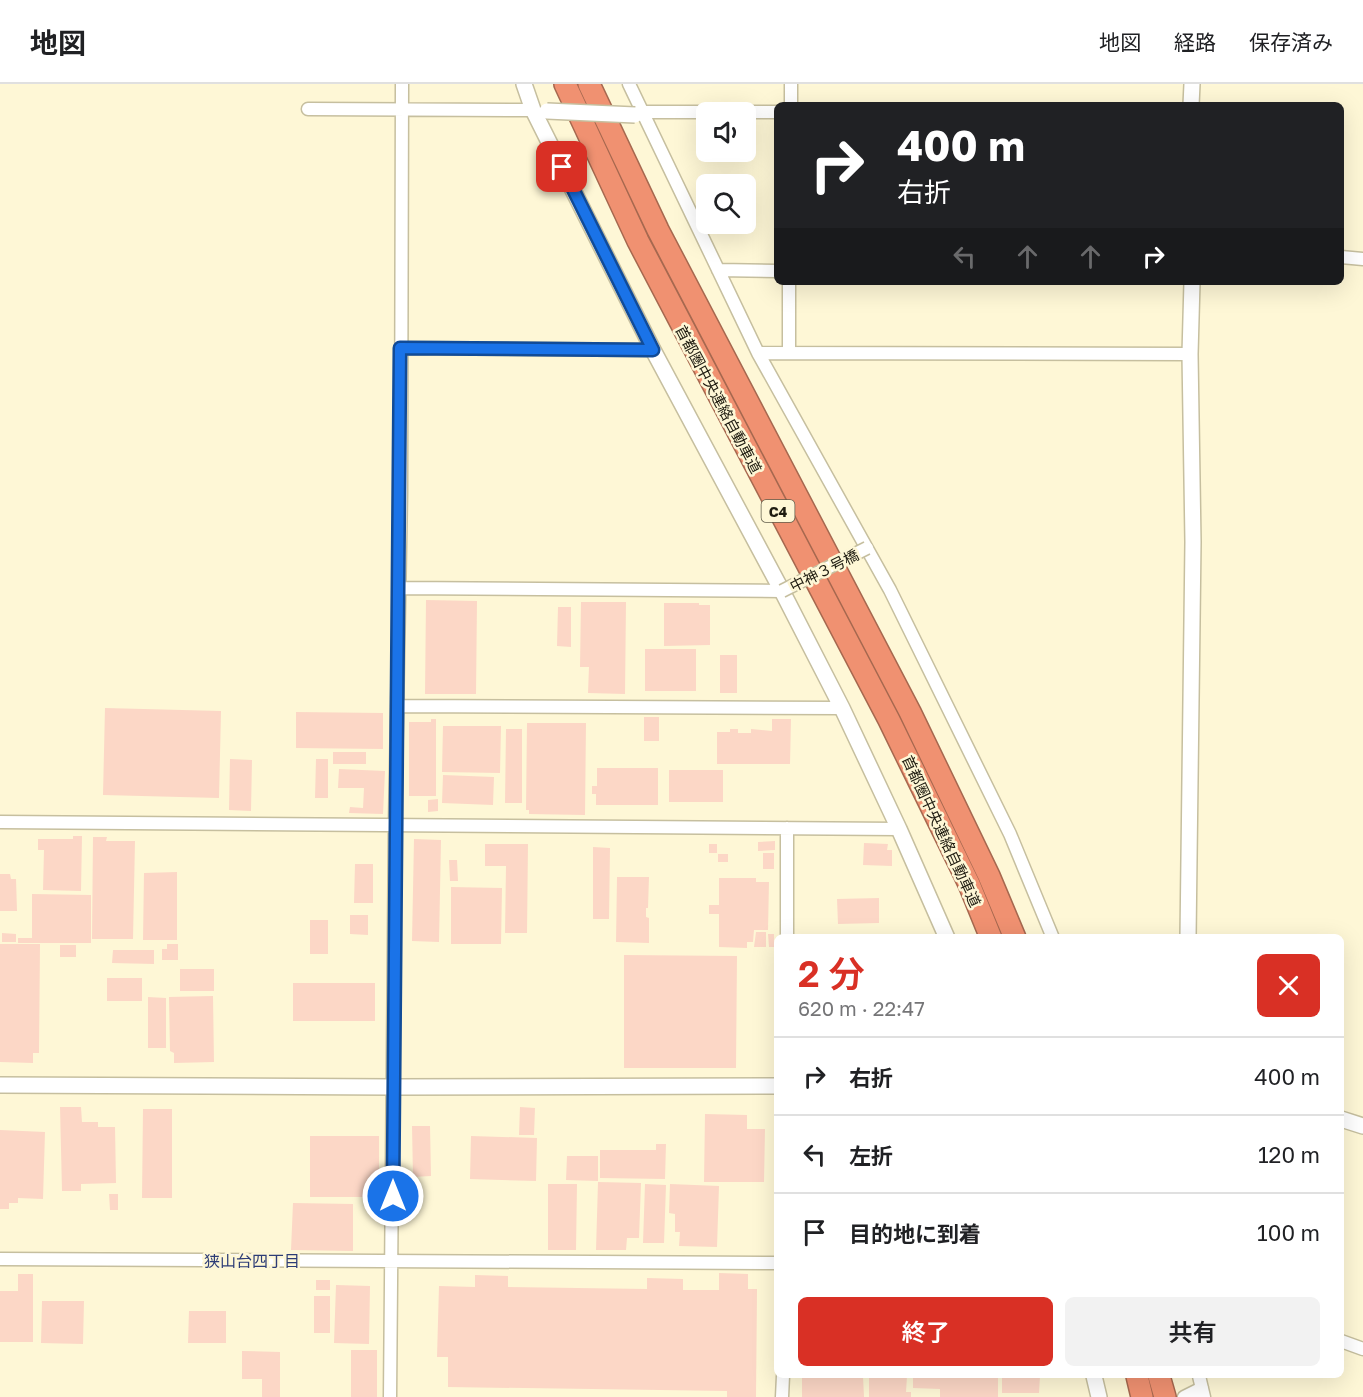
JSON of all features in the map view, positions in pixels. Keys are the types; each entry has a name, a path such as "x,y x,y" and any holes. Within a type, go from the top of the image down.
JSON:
{"highway":[{"name":"首都圏中央連絡自動車道","path":"564,84 638,241 889,720 969,884 989,934"},
{"name":"首都圏中央連絡自動車道","path":"589,84 658,230 910,712 989,876 1013,934"},
{"path":"1137,1378 1142,1397"},
{"path":"1160,1378 1165,1397"}],"street":[{"path":"390,1397 402,84"},
{"path":"524,84 540,111 653,350 842,708 945,934"},
{"path":"629,84 638,114 758,352 890,590 1010,834 1051,934"},
{"path":"791,84 791,102"},
{"path":"1191,84 1191,102"},
{"path":"308,109 638,114 774,112"},
{"path":"1344,257 1363,259"},
{"path":"718,270 774,271"},
{"path":"789,285 789,352"},
{"path":"1188,934 1193,542 1190,354 1192,285"},
{"path":"400,348 653,350"},
{"path":"758,352 1190,354"},
{"name":"中神３号橋","path":"782,591 867,548"},
{"path":"399,588 782,591"},
{"path":"397,706 842,708"},
{"path":"0,822 899,829"},
{"path":"787,934 788,828"},
{"path":"0,1085 393,1088 774,1086"},
{"path":"1344,1120 1363,1126"},
{"path":"0,1259 774,1263"},
{"path":"1344,1342 1363,1349"},
{"path":"782,1397 783,1378"},
{"path":"1094,1378 1099,1397"},
{"path":"1184,1397 1202,1387"}],"building":[{"path":"426,600 477,601 476,694 425,694"},
{"path":"581,602 626,602 625,694 588,693 589,667 580,667"},
{"path":"664,603 710,605 710,645 664,646"},
{"path":"558,607 571,607 571,647 557,646"},
{"path":"645,649 696,649 696,691 645,691"},
{"path":"720,655 737,655 737,693 720,693"},
{"path":"105,708 221,711 219,798 103,795"},
{"path":"296,712 383,713 383,749 296,748"},
{"path":"644,717 659,717 659,741 644,741"},
{"path":"431,719 436,719 436,796 409,796 409,722 431,722"},
{"path":"772,719 791,719 790,764 717,764 717,732 730,732 730,729 738,729 738,733 751,733 751,729 772,731"},
{"path":"527,723 586,723 585,815 529,814 529,810 526,810"},
{"path":"443,726 501,726 500,773 442,772"},
{"path":"506,729 522,729 522,803 505,803"},
{"path":"333,752 366,752 366,764 333,764"},
{"path":"230,759 252,760 251,811 229,810"},
{"path":"316,759 328,759 328,798 315,798"},
{"path":"597,768 658,768 658,805 596,805 596,794 592,794 592,786 597,786"},
{"path":"339,769 385,771 383,814 349,813 350,807 363,808 364,788 338,788"},
{"path":"669,770 723,770 723,802 669,802"},
{"path":"443,775 494,777 493,805 442,803"},
{"path":"438,799 438,811 428,812 428,800"},
{"path":"73,836 82,836 81,891 43,890 44,850 38,850 38,839 73,839"},
{"path":"93,837 107,837 106,841 135,841 133,939 92,939"},
{"path":"414,839 441,840 439,942 412,941"},
{"path":"775,841 775,850 758,851 758,842"},
{"path":"864,843 888,844 887,850 892,850 892,866 863,865"},
{"path":"485,844 528,844 527,933 505,933 506,866 485,866"},
{"path":"709,844 717,844 717,853 709,853"},
{"path":"593,847 610,848 609,919 593,919"},
{"path":"763,853 774,853 774,869 763,869"},
{"path":"718,854 728,854 728,862 718,862"},
{"path":"449,860 457,860 458,881 450,881"},
{"path":"355,864 373,864 373,903 354,903"},
{"path":"177,872 177,940 143,940 144,873"},
{"path":"0,874 10,874 11,879 16,879 17,911 0,911"},
{"path":"617,877 649,877 646,917 649,918 649,943 616,942"},
{"path":"719,878 756,878 756,882 769,882 768,930 754,930 753,942 747,942 747,948 719,947 719,914 709,914 709,905 719,905"},
{"path":"451,887 502,888 501,944 451,944"},
{"path":"32,894 91,895 91,943 18,943 18,938 32,938"},
{"path":"879,898 879,923 838,924 837,899"},
{"path":"350,915 368,915 368,935 350,934"},
{"path":"310,920 328,920 328,954 310,954"},
{"path":"756,932 766,932 766,947 754,947"},
{"path":"2,933 16,934 16,942 2,942"},
{"path":"768,934 774,934 774,947 769,947"},
{"path":"0,944 40,944 39,1053 33,1053 33,1063 0,1062"},
{"path":"167,944 178,944 178,960 162,960 162,949 167,949"},
{"path":"60,945 76,945 76,957 60,957"},
{"path":"113,950 154,950 154,964 112,963"},
{"path":"624,955 737,956 736,1068 624,1068"},
{"path":"180,969 214,969 214,991 180,991"},
{"path":"107,978 142,978 142,1001 107,1001"},
{"path":"293,983 375,983 375,1021 293,1021"},
{"path":"213,996 214,1062 174,1063 174,1053 170,1051 169,997"},
{"path":"148,997 166,998 166,1048 148,1048"},
{"path":"60,1107 81,1107 82,1122 98,1122 98,1127 115,1127 116,1183 81,1184 81,1191 62,1191"},
{"path":"520,1107 535,1108 534,1135 519,1135"},
{"path":"143,1109 172,1109 172,1198 142,1198"},
{"path":"705,1114 747,1115 747,1129 765,1129 764,1182 704,1182"},
{"path":"412,1126 430,1126 431,1176 413,1177"},
{"path":"0,1130 45,1132 43,1199 18,1198 18,1203 9,1203 9,1209 0,1209"},
{"path":"310,1136 379,1136 379,1197 310,1197"},
{"path":"471,1136 537,1138 536,1181 470,1179"},
{"path":"656,1144 666,1144 665,1179 600,1178 600,1150 656,1150"},
{"path":"567,1156 598,1156 598,1181 566,1180"},
{"path":"598,1182 641,1183 639,1238 627,1238 626,1250 596,1250"},
{"path":"548,1184 577,1184 576,1250 548,1250"},
{"path":"645,1184 666,1185 664,1243 643,1243"},
{"path":"670,1184 719,1186 717,1247 679,1246 680,1232 675,1232 675,1214 669,1213"},
{"path":"109,1194 118,1194 118,1210 110,1210"},
{"path":"293,1203 353,1204 353,1251 291,1250"},
{"path":"719,1273 748,1274 748,1289 757,1289 756,1397 727,1397 727,1391 448,1387 448,1357 437,1357 439,1286 475,1287 475,1275 508,1276 508,1287 647,1289 647,1278 683,1279 683,1290 719,1290"},
{"path":"18,1274 33,1274 33,1342 0,1342 0,1291 18,1291"},
{"path":"316,1280 330,1280 330,1290 316,1290"},
{"path":"336,1285 370,1286 369,1344 334,1343"},
{"path":"314,1296 330,1296 330,1333 314,1333"},
{"path":"42,1301 84,1301 83,1344 41,1343"},
{"path":"189,1311 226,1311 226,1343 188,1343"},
{"path":"351,1350 377,1350 377,1397 351,1397"},
{"path":"242,1351 280,1352 280,1397 262,1397 262,1379 242,1379"},
{"path":"802,1378 863,1378 864,1397 802,1397"},
{"path":"869,1378 907,1378 906,1392 911,1392 911,1397 869,1397"},
{"path":"913,1378 998,1378 998,1397 940,1397 940,1389 913,1388"},
{"path":"1002,1378 1040,1378 1039,1393 1002,1393"}],"district":[{"name":"狭山台四丁目","path":"252,1261"}],"route":[{"path":"393,1196 395,825 401,492 400,348 653,350 562,167"}]}
